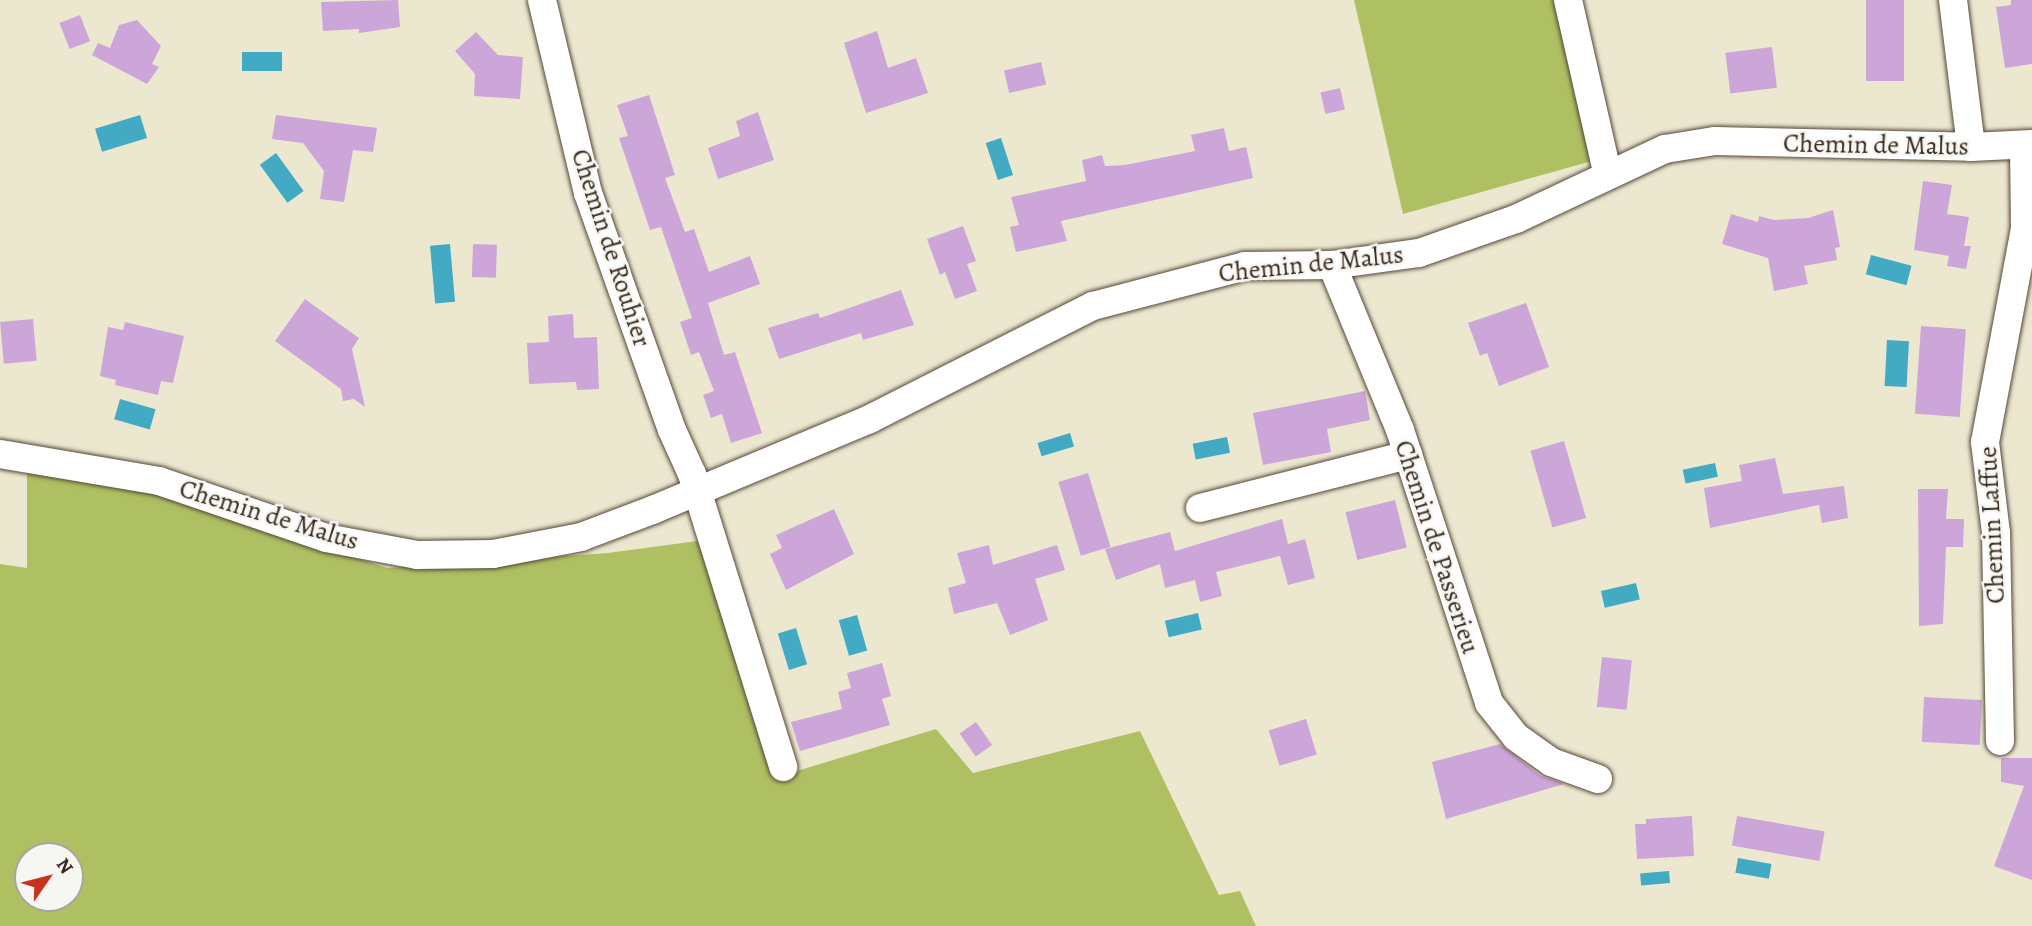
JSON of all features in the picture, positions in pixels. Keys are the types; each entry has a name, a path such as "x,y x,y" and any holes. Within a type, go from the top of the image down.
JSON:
{"street":[{"name":"Chemin de Rouhier","path":"542,0 588,192 698,491"},
{"path":"1568,0 1607,173"},
{"path":"1953,0 1971,147"},
{"name":"Chemin de Malus","path":"0,454 159,481 326,538 417,555 493,554 581,537 698,491 870,419 1093,306 1245,266 1332,265 1431,248 1516,219 1607,173 1665,149 1715,141 1971,147 2028,145"},
{"name":"Chemin Laffue","path":"2000,741 1996,533 1985,442 2025,229 2028,145"},
{"name":"Chemin de Passerieu","path":"1332,265 1373,357 1489,703 1517,737 1551,762 1598,779"},
{"path":"1200,508 1408,455"},
{"path":"698,491 783,767"}],"green space":[{"path":"1354,0 1561,0 1592,161 1403,214"},
{"path":"27,471 155,491 387,568 608,553 712,539 790,773 936,729 973,773 1140,731 1219,895 1240,891 1256,926 0,926 0,564 27,568"}],"water":[{"path":"242,52 282,52 282,71 242,71"},
{"path":"140,115 147,138 102,152 95,129"},
{"path":"1001,138 1013,175 998,180 986,143"},
{"path":"276,153 304,191 287,203 260,165"},
{"path":"450,244 455,302 435,304 430,246"},
{"path":"1871,255 1912,266 1906,285 1866,274"},
{"path":"1887,340 1909,341 1907,387 1885,386"},
{"path":"120,399 156,409 150,429 114,419"},
{"path":"1070,433 1074,446 1042,456 1037,443"},
{"path":"1227,437 1230,453 1196,459 1193,444"},
{"path":"1715,463 1718,477 1686,484 1683,470"},
{"path":"1636,583 1640,600 1605,608 1601,591"},
{"path":"1198,613 1202,630 1169,637 1165,621"},
{"path":"857,615 867,651 849,656 839,620"},
{"path":"796,628 807,664 789,670 778,634"},
{"path":"1738,858 1771,864 1769,879 1735,873"},
{"path":"1669,871 1670,883 1641,885 1640,874"}],"building":[{"path":"398,0 400,27 359,33 359,29 323,31 321,2"},
{"path":"1866,0 1904,0 1904,81 1866,81"},
{"path":"2011,0 2032,0 2032,64 2005,68 1996,7 2011,5"},
{"path":"80,15 90,41 69,49 59,23"},
{"path":"137,20 161,46 152,64 159,67 147,84 92,55 98,43 110,48 119,25"},
{"path":"877,31 888,68 916,58 928,93 866,113 844,43"},
{"path":"476,32 498,55 523,57 520,99 474,96 475,74 455,51"},
{"path":"1772,47 1777,88 1730,93 1725,53"},
{"path":"1041,62 1046,84 1009,93 1004,71"},
{"path":"1340,88 1345,109 1325,114 1321,92"},
{"path":"649,95 675,175 665,178 685,232 694,229 709,272 750,256 760,284 708,303 724,355 735,352 762,433 731,443 722,414 711,418 703,395 714,391 699,352 691,355 680,322 692,318 661,227 650,230 619,138 628,136 617,105"},
{"path":"758,112 774,160 718,179 708,148 740,136 736,121"},
{"path":"276,115 377,128 373,152 353,150 344,202 320,199 324,171 303,143 272,139"},
{"path":"1224,128 1229,151 1246,147 1253,178 1061,221 1067,241 1016,252 1010,227 1019,225 1011,197 1086,181 1082,160 1102,155 1105,166 1125,165 1195,151 1191,135"},
{"path":"1923,181 1952,185 1947,214 1969,217 1964,246 1971,246 1966,269 1947,266 1949,256 1914,250"},
{"path":"1833,210 1840,247 1835,248 1837,260 1804,266 1808,284 1774,291 1768,258 1722,244 1731,214 1758,222 1759,216 1774,220 1808,218"},
{"path":"963,226 976,261 967,264 977,291 955,299 945,272 940,275 927,239"},
{"path":"473,244 497,245 496,278 472,277"},
{"path":"901,290 914,325 863,340 861,333 779,359 768,328 818,313 820,318"},
{"path":"305,299 359,338 352,349 365,407 354,399 343,401 341,389 275,341"},
{"path":"1526,303 1549,367 1499,386 1487,353 1480,356 1468,323"},
{"path":"573,314 574,338 597,337 599,389 577,390 576,382 529,384 527,343 549,342 548,316"},
{"path":"33,319 37,361 4,364 0,322"},
{"path":"125,322 184,336 173,383 161,381 158,395 115,385 116,380 100,376 108,327 123,330"},
{"path":"1921,326 1966,329 1960,417 1915,414"},
{"path":"1365,391 1370,420 1327,429 1331,452 1263,465 1253,413"},
{"path":"1564,441 1586,518 1552,528 1530,451"},
{"path":"1775,458 1783,494 1844,486 1848,518 1822,523 1819,505 1710,528 1704,488 1742,481 1739,465"},
{"path":"1088,473 1111,547 1081,556 1058,482"},
{"path":"1918,489 1948,489 1946,519 1964,519 1963,547 1946,547 1943,624 1919,626"},
{"path":"1395,500 1407,548 1357,560 1346,512"},
{"path":"834,509 854,554 786,590 770,554 782,548 776,535"},
{"path":"1282,519 1288,544 1305,539 1315,578 1288,585 1280,556 1216,572 1222,596 1200,602 1195,580 1165,588 1160,564 1116,580 1105,549 1170,532 1175,551"},
{"path":"989,545 993,565 1057,545 1065,570 1035,579 1048,620 1010,635 997,603 954,614 948,588 966,583 957,553"},
{"path":"1602,657 1632,660 1627,710 1597,707"},
{"path":"882,663 891,696 882,699 890,725 800,751 791,722 842,709 838,692 851,688 847,673"},
{"path":"1924,697 1982,700 1980,745 1922,742"},
{"path":"1306,719 1317,754 1280,766 1269,730"},
{"path":"976,722 992,745 976,756 960,733"},
{"path":"1500,744 1541,776 1564,784 1446,819 1432,762"},
{"path":"2001,758 2032,758 2032,880 1994,866 2024,786 2001,782"},
{"path":"1692,816 1694,856 1637,859 1635,824 1646,824 1646,819"},
{"path":"1737,816 1825,831 1819,861 1732,846"}]}
